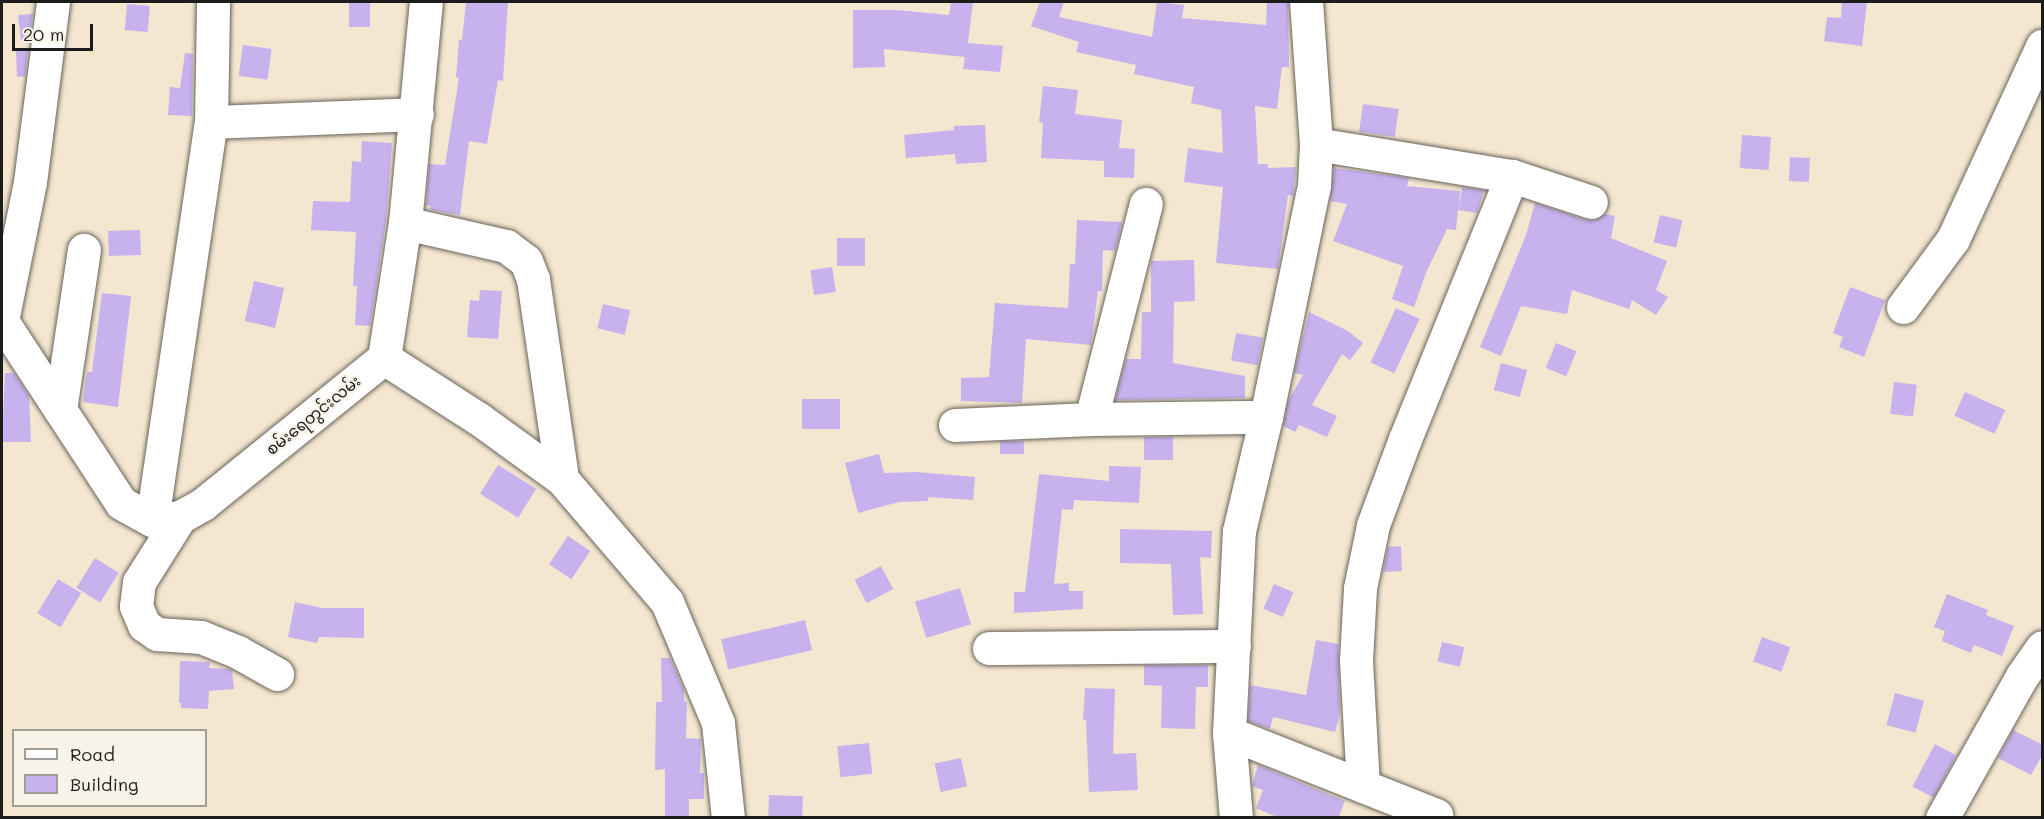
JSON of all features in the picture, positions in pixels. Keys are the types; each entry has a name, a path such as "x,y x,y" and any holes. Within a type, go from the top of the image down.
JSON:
{"street":[{"path":"53,2 30,182 2,321 121,503 166,519"},
{"path":"213,2 212,122 166,519 140,582 136,606 144,625 157,634 201,637 238,652 277,674"},
{"path":"426,2 405,223 384,358 479,419 562,479 667,602 718,723 728,818"},
{"path":"1236,818 1229,733 1239,531 1266,417 1314,186 1317,144 1306,2"},
{"path":"1903,307 1953,238 2043,46"},
{"path":"212,122 417,114"},
{"path":"1317,144 1512,176 1591,202"},
{"path":"1363,786 1356,660 1360,588 1373,525 1512,176"},
{"path":"1091,419 1146,204"},
{"path":"405,223 506,246 526,261 532,279 562,479"},
{"path":"60,410 84,250"},
{"name":"စမ်းရေတွင်းလမ်း","path":"166,519 203,504 384,358"},
{"path":"955,425 1091,419 1266,417"},
{"path":"989,648 1234,646"},
{"path":"1942,818 2022,676 2043,646"},
{"path":"1229,733 1436,815"}],"building":[{"path":"349,2 370,2 370,27 349,27"},
{"path":"466,2 508,2 503,81 498,80 487,144 469,141 460,215 430,210 431,206 426,205 429,164 445,165 459,78 456,77 459,40 462,40"},
{"path":"951,2 973,2 968,43 1003,46 1000,72 963,69 965,57 884,49 885,67 853,68 853,10 896,10 949,15"},
{"path":"1040,2 1064,2 1059,17 1152,37 1157,2 1184,5 1182,18 1266,25 1267,2 1288,2 1289,67 1282,67 1277,109 1255,106 1258,164 1268,164 1268,168 1296,167 1293,196 1288,195 1278,269 1216,263 1223,187 1184,182 1188,148 1223,153 1221,110 1191,103 1194,87 1134,74 1136,65 1076,52 1079,42 1031,26"},
{"path":"1842,2 1867,2 1862,46 1824,41 1827,17 1841,18"},
{"path":"127,4 150,6 148,32 125,30"},
{"path":"33,14 29,39 21,40 18,15"},
{"path":"243,45 272,49 267,80 239,76"},
{"path":"16,51 28,51 25,76 17,77"},
{"path":"185,53 193,54 192,116 168,115 170,87 180,88"},
{"path":"1043,86 1078,90 1075,114 1122,120 1119,148 1135,149 1134,178 1104,177 1104,161 1041,158 1043,123 1039,122"},
{"path":"1363,104 1399,109 1395,137 1359,132"},
{"path":"985,125 987,162 956,164 955,154 906,158 904,135 954,130 954,126"},
{"path":"1742,135 1771,137 1769,170 1740,168"},
{"path":"362,141 392,143 386,221 370,326 355,325 357,286 353,286 356,232 311,230 313,201 350,202 352,161 361,162"},
{"path":"1790,157 1810,158 1809,182 1789,181"},
{"path":"1334,168 1409,178 1407,186 1460,191 1459,208 1462,187 1484,190 1477,213 1458,210 1456,230 1447,229 1426,273 1414,307 1392,299 1403,266 1333,241 1347,204 1330,201"},
{"path":"1535,203 1586,220 1595,220 1605,214 1615,216 1611,238 1667,261 1656,290 1668,297 1656,315 1632,300 1629,309 1572,290 1567,314 1521,306 1501,356 1480,347 1526,235"},
{"path":"1660,215 1682,220 1676,247 1654,242"},
{"path":"1077,220 1122,222 1115,251 1103,250 1102,291 1098,291 1091,345 1026,339 1022,403 961,401 961,378 989,377 995,303 1068,308 1070,264 1075,264"},
{"path":"140,230 141,255 109,256 108,231"},
{"path":"837,238 865,238 865,266 837,266"},
{"path":"1194,260 1195,301 1174,302 1173,363 1245,376 1245,398 1115,400 1126,359 1141,359 1142,312 1151,312 1151,261"},
{"path":"832,267 836,292 814,295 810,270"},
{"path":"254,281 284,288 275,328 245,321"},
{"path":"1850,287 1885,300 1864,357 1839,347 1843,337 1833,333"},
{"path":"480,290 502,291 498,339 467,337 470,300 479,301"},
{"path":"102,293 131,296 118,407 83,402 87,372 92,372"},
{"path":"603,304 630,310 625,335 597,328"},
{"path":"1396,308 1420,319 1394,373 1371,362"},
{"path":"1309,312 1348,331 1363,343 1350,360 1342,354 1312,405 1337,416 1327,437 1299,425 1295,432 1283,426 1288,401 1303,375 1294,373"},
{"path":"1236,333 1263,338 1258,365 1231,361"},
{"path":"1556,343 1576,351 1566,376 1546,368"},
{"path":"1501,363 1527,370 1520,397 1494,390"},
{"path":"5,373 14,373 29,396 31,442 2,442"},
{"path":"1894,382 1917,385 1913,417 1890,414"},
{"path":"1965,392 2005,410 1995,434 1954,416"},
{"path":"802,399 840,399 840,429 802,429"},
{"path":"1144,437 1173,437 1173,460 1144,460"},
{"path":"1000,441 1024,441 1024,454 1000,454"},
{"path":"879,454 884,473 917,472 975,477 973,500 928,497 928,501 899,502 858,513 845,463"},
{"path":"498,465 536,489 518,518 480,494"},
{"path":"1109,466 1141,467 1139,503 1074,500 1073,510 1062,509 1054,584 1069,583 1069,591 1083,591 1083,609 1014,613 1014,592 1025,592 1039,474 1109,481"},
{"path":"1120,529 1212,531 1211,558 1200,557 1203,614 1173,615 1171,564 1120,563"},
{"path":"568,536 590,551 571,579 549,564"},
{"path":"1401,546 1402,571 1383,572 1388,547"},
{"path":"95,558 119,573 100,603 76,588"},
{"path":"881,566 893,589 867,603 855,580"},
{"path":"58,579 81,593 61,627 37,613"},
{"path":"1274,584 1293,592 1283,617 1263,609"},
{"path":"960,588 971,624 926,638 915,602"},
{"path":"1947,594 1988,610 1986,615 2014,626 2002,656 1974,645 1971,653 1942,641 1945,631 1934,627"},
{"path":"295,602 322,608 364,608 364,638 319,637 317,643 288,637"},
{"path":"805,620 812,650 728,670 721,639"},
{"path":"1762,637 1790,647 1781,672 1753,661"},
{"path":"1316,640 1338,644 1340,713 1335,732 1273,717 1270,729 1248,721 1250,685 1306,695"},
{"path":"1442,642 1464,647 1460,667 1438,661"},
{"path":"661,658 670,658 684,690 684,702 687,702 686,738 701,739 700,773 704,773 704,799 689,799 689,818 665,818 665,769 655,770 656,702 662,702"},
{"path":"180,661 210,662 209,668 232,670 234,689 209,691 208,709 181,708 181,703 179,703"},
{"path":"1144,665 1208,665 1208,687 1196,687 1195,729 1161,728 1162,686 1144,685"},
{"path":"1085,688 1115,689 1113,754 1136,753 1138,790 1089,792 1086,720 1083,720"},
{"path":"1895,693 1924,701 1915,733 1886,725"},
{"path":"2013,730 2043,745 2043,754 2031,775 1998,758"},
{"path":"869,743 872,774 840,777 837,746"},
{"path":"1935,744 1956,755 1934,798 1912,786"},
{"path":"961,758 967,786 941,792 935,764"},
{"path":"1258,765 1345,801 1338,818 1279,818 1256,808 1263,790 1252,786"},
{"path":"769,795 803,796 802,818 768,818"}]}
